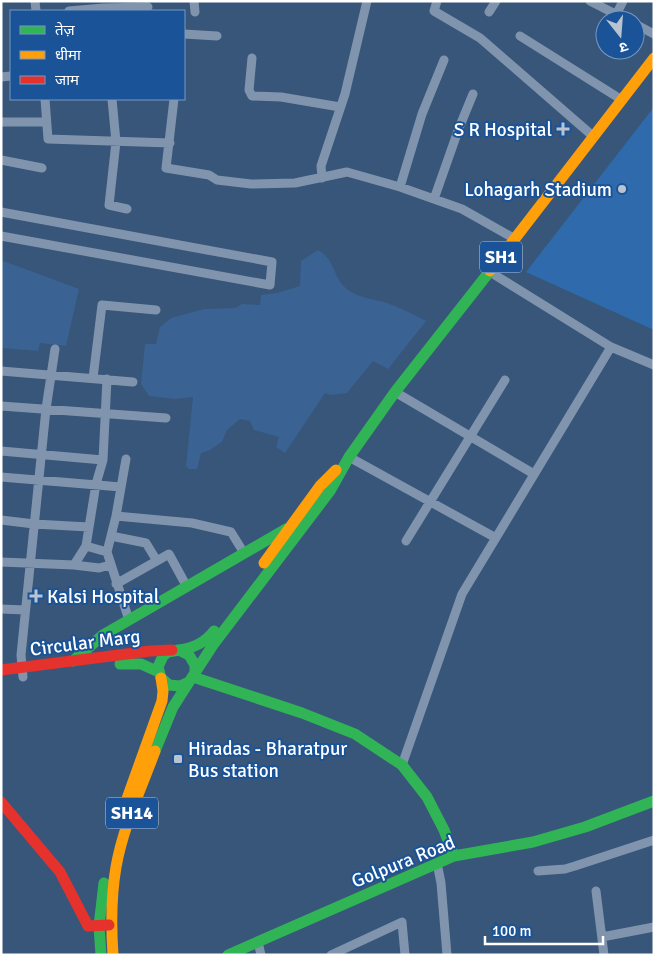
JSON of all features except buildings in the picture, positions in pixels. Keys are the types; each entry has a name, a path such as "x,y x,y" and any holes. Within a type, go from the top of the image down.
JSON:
{"main road":[{"name":"SH1","path":"192,677 330,491 349,457 395,392 516,239 654,58"},
{"name":"SH1","path":"176,650 193,648 203,644 210,637 320,486 349,457"},
{"path":"73,661 104,635 290,526"},
{"path":"176,650 189,655 195,665 192,677 180,686 169,685 160,675 158,666 163,656 176,650"},
{"name":"Circular Marg","path":"1,680 22,672 73,661 150,651 176,650"},
{"name":"Circular Marg","path":"1,670 22,672 134,662 144,663 160,675"},
{"name":"SH14","path":"102,955 99,926 109,854 162,701 163,691 160,675"},
{"path":"192,677 302,713 355,734 402,765 427,797 444,830 454,856"},
{"name":"SH14","path":"114,955 111,925 112,895 119,853 175,700 192,677"},
{"path":"1,802 60,872 88,926 111,925"},
{"name":"Golpura Road","path":"232,954 454,856 533,842 585,827 653,803"}],"street":[{"path":"194,1 195,12"},
{"path":"322,178 321,166 345,94 367,1"},
{"path":"437,1 434,11 480,38 594,137"},
{"path":"488,12 496,1"},
{"path":"590,1 607,10"},
{"path":"80,10 148,7"},
{"path":"185,34 216,36"},
{"path":"520,36 622,100"},
{"path":"252,58 249,90 252,96 281,97 340,107"},
{"path":"400,188 422,114 444,60"},
{"path":"434,199 473,94"},
{"path":"44,100 48,139 170,142"},
{"path":"112,100 116,142 109,204 127,209"},
{"path":"174,100 166,168 209,175 217,180 251,184 295,183 347,172 462,209 516,239"},
{"path":"1,122 46,122"},
{"path":"1,160 42,168"},
{"path":"1,212 272,262 270,286 1,236"},
{"path":"490,272 611,347 654,365"},
{"path":"93,378 102,305 156,310"},
{"path":"402,765 462,594 611,347"},
{"path":"22,672 20,655 46,409 55,350"},
{"path":"1,371 133,382"},
{"path":"74,565 86,546 96,484 103,460 107,379"},
{"path":"406,541 505,380"},
{"path":"395,392 534,474"},
{"path":"1,406 166,418"},
{"path":"1,451 103,460"},
{"path":"349,457 496,538"},
{"path":"126,460 116,516 107,552 129,620"},
{"path":"1,477 121,487"},
{"path":"116,516 192,523 230,532 244,553"},
{"path":"1,520 89,527"},
{"path":"111,536 146,544 158,560"},
{"path":"86,546 107,552"},
{"path":"116,584 169,554 187,587"},
{"path":"1,562 99,568 110,565"},
{"path":"1,608 25,610"},
{"path":"538,870 565,868 654,840"},
{"path":"438,863 447,955"},
{"path":"596,891 604,955"},
{"path":"331,955 402,922 405,955"},
{"path":"602,937 654,927"},
{"path":"258,942 261,955"}],"shaded area":[{"name":"Lohagarh Stadium","path":"654,107 654,330 526,272"},
{"path":"318,250 328,259 342,284 351,292 387,303 426,321 388,369 373,361 347,393 331,395 325,393 285,453 276,447 279,437 254,430 250,421 240,419 227,430 222,442 210,450 201,453 197,469 189,469 186,466 193,397 175,399 149,396 141,384 145,344 156,344 160,327 171,318 204,309 235,308 242,304 260,305 261,295 277,293 300,286 301,261"},
{"path":"1,260 79,289 66,346 40,343 38,351 1,348"}],"traffic: fast":[{"path":"195,671 195,665 189,655 179,650 168,652 163,656 158,667 161,678 169,685 180,686 189,682 213,645 330,491 349,457 395,392 490,271"},
{"path":"73,661 103,635 286,529"},
{"path":"179,650 199,644 214,631"},
{"path":"120,664 141,664 159,672"},
{"path":"193,677 302,713 355,734 402,765 427,797 444,830 454,856"},
{"path":"155,751 173,707 189,682"},
{"path":"228,955 454,856 533,842 585,827 654,801"},
{"path":"101,955 99,926 104,883"}],"traffic: slow":[{"path":"490,271 654,58"},
{"path":"264,563 320,486 336,470"},
{"path":"124,807 162,701 161,678"},
{"path":"113,955 113,889 119,852 155,751"}],"traffic: jam":[{"path":"1,670 150,651 172,650"},
{"path":"1,802 60,872 88,926 109,925"}],"place":[{"name":"S R Hospital","path":"563,129"},
{"name":"Lohagarh Stadium","path":"622,189"},
{"name":"Kalsi Hospital","path":"36,596"},
{"name":"Hiradas - Bharatpur Bus station","path":"178,759"}]}
